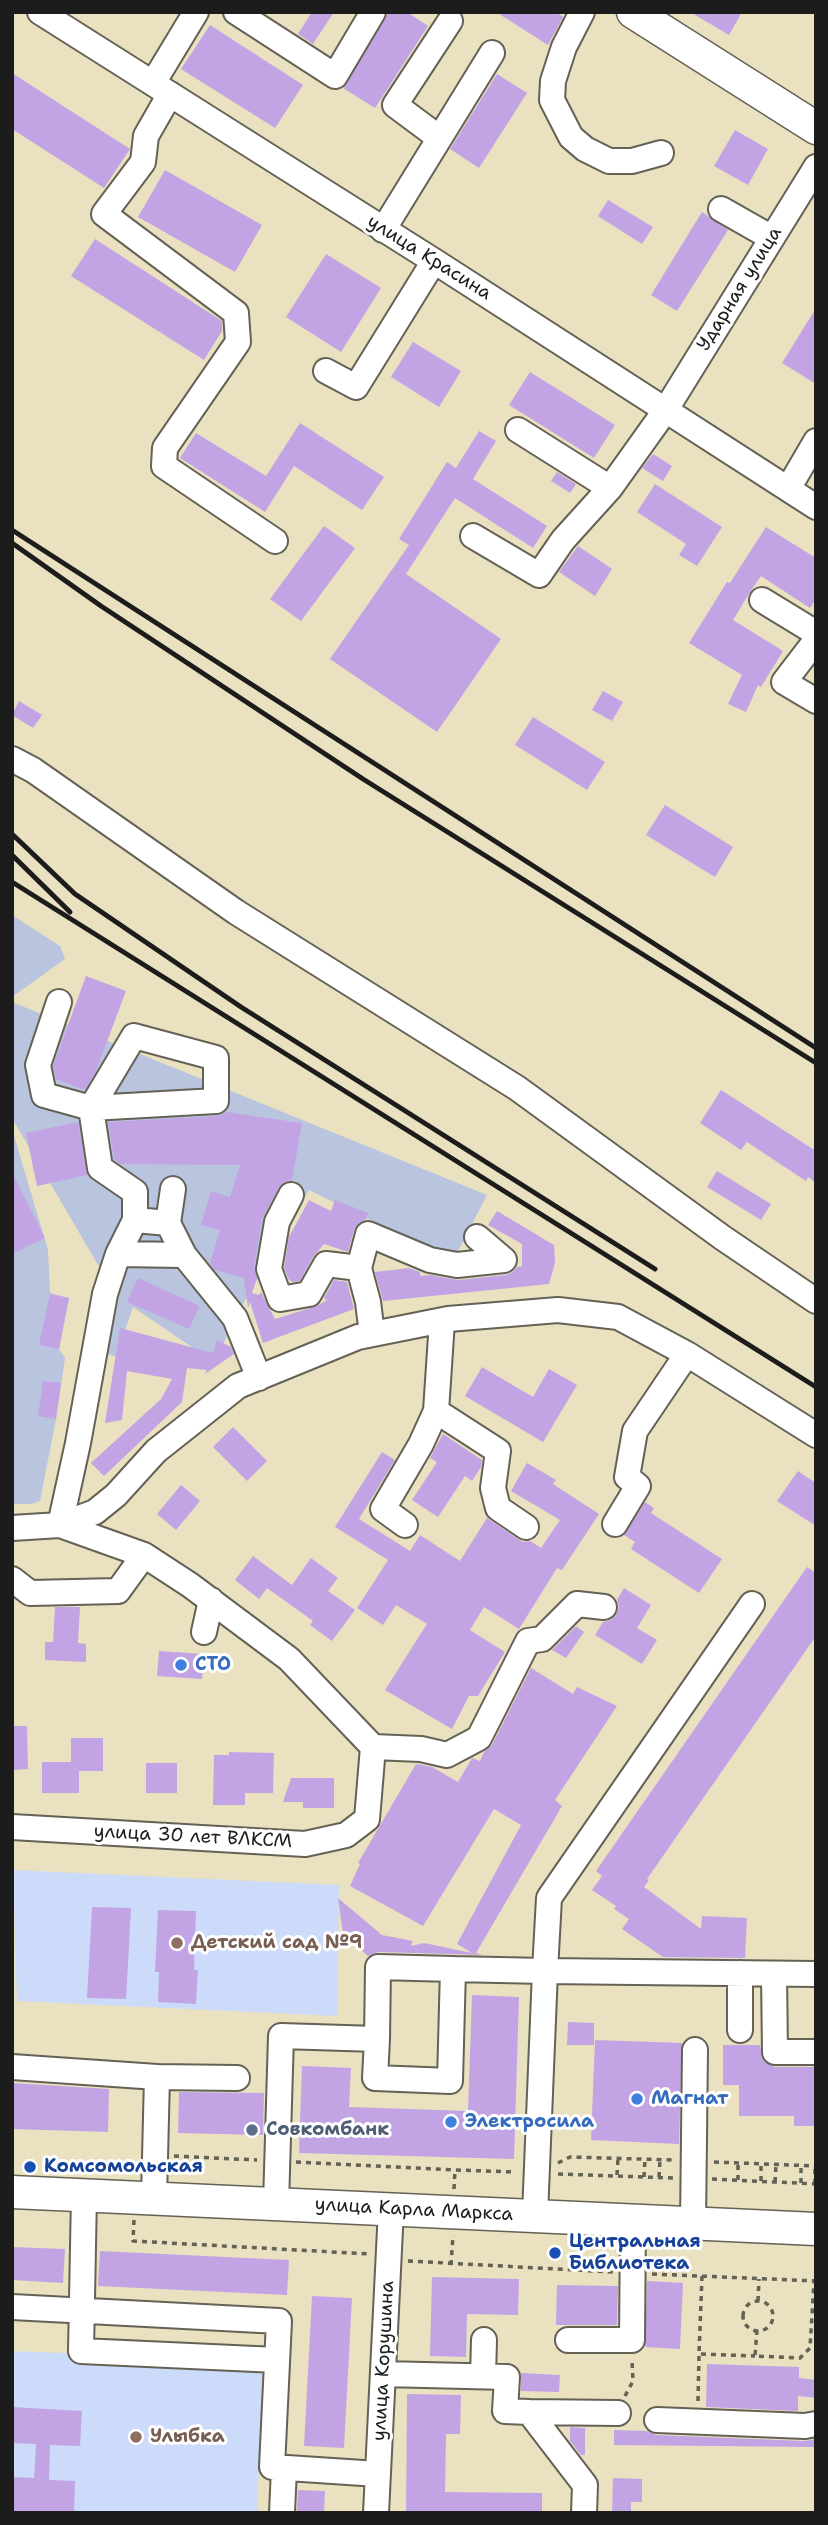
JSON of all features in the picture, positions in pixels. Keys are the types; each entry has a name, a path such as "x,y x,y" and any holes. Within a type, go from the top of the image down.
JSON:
{"main road":[{"path":"633,12 816,128"},
{"name":"улица Карла Маркса","path":"12,2192 816,2229"}],"street":[{"name":"улица Красина","path":"40,12 816,507"},
{"path":"196,12 162,89 146,136 143,162 104,214 236,313 238,342 165,448 164,466 275,541"},
{"path":"236,12 335,76 373,12"},
{"path":"582,12 552,81 552,100 571,137 585,149 608,161 632,161 661,153"},
{"path":"439,137 395,104 450,21"},
{"path":"383,230 492,53"},
{"name":"Ударная улица","path":"473,536 539,575 563,540 610,488 665,411 816,167"},
{"path":"721,209 772,238"},
{"path":"326,371 356,387 434,261"},
{"path":"518,430 610,488"},
{"path":"789,489 816,441"},
{"path":"761,600 814,643 784,682 816,701"},
{"path":"12,759 33,770 236,912 517,1088 723,1238 816,1301"},
{"path":"59,1002 38,1065 44,1094 91,1108 216,1101 216,1058 134,1036 91,1108 100,1168 135,1192 135,1220 118,1254 105,1294 60,1525"},
{"path":"173,1189 168,1223 184,1255 235,1318 259,1378"},
{"path":"291,1195 277,1222 269,1269 280,1300 309,1294 326,1264 359,1268"},
{"path":"135,1220 168,1223"},
{"path":"372,1334 369,1302 359,1268 369,1234 430,1260 457,1265 504,1260 477,1237"},
{"path":"118,1254 151,1263 184,1255"},
{"path":"12,1528 60,1525 95,1512 116,1495 156,1451 238,1386 358,1337 442,1321 558,1310 618,1317 687,1354 816,1435"},
{"path":"405,1525 383,1509 421,1444 436,1411 442,1321"},
{"path":"615,1524 638,1486 626,1477 635,1431 687,1354"},
{"path":"436,1411 498,1451 494,1489 498,1508 526,1527"},
{"path":"60,1525 144,1555 211,1600 289,1659 373,1747 421,1749 447,1755 479,1738 528,1641 542,1639 577,1604 604,1607"},
{"path":"12,1579 30,1593 118,1591 144,1555"},
{"path":"204,1632 211,1600"},
{"path":"535,2216 549,1899 656,1761 752,1604"},
{"name":"улица 30 лет ВЛКСМ","path":"12,1827 305,1844 346,1835 367,1819 373,1747"},
{"path":"453,1969 450,2081 375,2078 378,1967 816,1974"},
{"path":"740,1973 740,2030"},
{"path":"775,1974 775,2052 816,2052"},
{"path":"276,2204 281,2036 377,2039"},
{"path":"692,2223 695,2050"},
{"path":"12,2067 157,2077 237,2078"},
{"path":"144,2198 155,2155 157,2077"},
{"path":"84,2195 81,2351 277,2360"},
{"name":"улица Корушина","path":"376,2513 391,2209"},
{"path":"568,2340 632,2340 634,2221"},
{"path":"12,2307 279,2320 272,2467 378,2474"},
{"path":"483,2376 484,2340"},
{"path":"383,2374 507,2377 505,2412 618,2413"},
{"path":"528,2412 585,2485 584,2513"},
{"path":"657,2420 804,2426 816,2424"},
{"path":"282,2513 284,2468"}],"path":[{"path":"155,2155 455,2170"},
{"path":"537,2173 570,2157 645,2159 816,2166 815,2184"},
{"path":"617,2175 618,2158"},
{"path":"644,2176 645,2159"},
{"path":"659,2177 660,2160"},
{"path":"738,2163 738,2180"},
{"path":"761,2164 761,2181"},
{"path":"775,2182 776,2165"},
{"path":"801,2166 801,2183"},
{"path":"144,2198 133,2241 390,2255 414,2263 815,2281 810,2348 800,2358 699,2354"},
{"path":"697,2421 702,2276"},
{"path":"758,2301 759,2279"},
{"path":"758,2301 769,2306 772,2321 767,2328 757,2330 746,2325 743,2318 748,2304 758,2301"},
{"path":"755,2357 757,2330"},
{"path":"618,2413 633,2381 632,2340"}],"shaded area":[{"path":"12,915 60,946 65,959 12,997"},
{"path":"12,1002 487,1195 453,1261 309,1190 235,1318 215,1363 133,1307 116,1357 97,1349 111,1287 12,1118"},
{"path":"12,1129 48,1250 50,1293 69,1298 59,1349 65,1358 56,1419 40,1501 31,1504 12,1504"},
{"name":"Детский сад №9","path":"13,1870 339,1885 337,2016 17,2001"},
{"name":"Улыбка","path":"12,2351 263,2361 257,2513 12,2513"}],"building":[{"path":"312,12 334,12 313,44 298,34"},
{"path":"389,12 407,12 428,26 375,108 343,88"},
{"path":"496,12 556,12 563,17 548,45"},
{"path":"690,12 742,12 729,35"},
{"path":"210,25 303,85 275,128 181,69"},
{"path":"12,73 130,149 104,188 12,129"},
{"path":"497,74 527,93 479,168 450,149"},
{"path":"735,130 768,149 748,185 714,166"},
{"path":"165,170 262,225 235,272 138,217"},
{"path":"608,200 653,227 642,244 598,216"},
{"path":"702,212 728,230 677,311 651,295"},
{"path":"95,239 222,321 222,331 204,360 71,276"},
{"path":"326,254 381,288 341,352 286,317"},
{"path":"816,308 816,384 782,363"},
{"path":"413,342 461,371 439,407 391,377"},
{"path":"530,372 615,425 594,458 509,405"},
{"path":"300,423 384,477 362,510 294,466 265,512 180,458 196,433 266,476"},
{"path":"479,431 496,441 473,479 547,526 533,548 455,498 406,574 501,639 437,732 330,659 409,545 399,539 447,462 456,468"},
{"path":"653,454 672,466 663,481 642,468"},
{"path":"557,472 576,484 570,493 551,481"},
{"path":"655,484 722,527 697,566 679,555 686,544 637,512"},
{"path":"324,526 355,548 301,621 270,599"},
{"path":"766,527 816,558 816,599 810,608 761,576 750,592 733,620 783,651 761,687 758,685 746,712 728,704 742,675 689,643"},
{"path":"578,546 612,569 595,596 559,572"},
{"path":"603,691 623,702 612,721 592,710"},
{"path":"19,701 42,715 33,728 12,715"},
{"path":"533,717 605,762 587,790 515,745"},
{"path":"665,805 733,847 715,877 646,835"},
{"path":"86,976 126,991 96,1071 85,1090 56,1079 53,1066"},
{"path":"721,1090 816,1151 816,1183 808,1177 806,1181 747,1142 741,1150 700,1123"},
{"path":"226,1112 302,1123 292,1180 284,1182 278,1188 262,1219 254,1267 257,1278 252,1293 259,1295 261,1292 275,1319 317,1306 327,1300 324,1298 334,1280 347,1282 354,1309 263,1343 250,1302 248,1308 244,1278 215,1270 210,1263 220,1230 201,1225 211,1191 230,1197 240,1165 120,1164 114,1159 108,1122 217,1116"},
{"path":"78,1122 87,1175 37,1186 26,1133"},
{"path":"717,1171 771,1204 761,1220 707,1187"},
{"path":"12,1172 45,1238 12,1254"},
{"path":"309,1200 331,1211 335,1200 368,1213 366,1219 354,1230 348,1252 324,1244 313,1257 300,1281 293,1282 289,1280 284,1268 289,1237"},
{"path":"497,1211 554,1245 555,1263 549,1284 383,1301 375,1272 409,1268 420,1272 420,1276 458,1280 506,1275 522,1266 522,1244 488,1225"},
{"path":"138,1278 200,1306 189,1329 127,1302"},
{"path":"50,1294 69,1298 59,1349 39,1345"},
{"path":"120,1328 213,1353 217,1340 231,1347 234,1354 205,1374 207,1370 187,1368 182,1402 104,1476 91,1463 161,1399 172,1379 127,1371 122,1420 105,1423"},
{"path":"482,1367 533,1397 549,1369 577,1385 543,1442 465,1396"},
{"path":"43,1381 61,1383 56,1419 38,1416"},
{"path":"233,1427 267,1461 247,1481 213,1447"},
{"path":"443,1434 482,1460 481,1467 472,1481 465,1476 438,1517 412,1500 437,1462 430,1458"},
{"path":"382,1452 395,1460 359,1519 410,1551 420,1535 460,1561 487,1518 523,1542 530,1541 541,1548 560,1520 511,1491 527,1463 556,1480 553,1484 599,1514 562,1570 557,1568 519,1629 484,1607 470,1630 505,1652 478,1696 469,1696 452,1729 385,1690 427,1624 396,1605 383,1625 357,1608 388,1560 335,1527"},
{"path":"798,1471 816,1483 816,1526 777,1501"},
{"path":"181,1485 200,1501 176,1530 157,1514"},
{"path":"645,1502 654,1508 651,1513 722,1559 699,1593 631,1549 635,1542 624,1535"},
{"path":"253,1556 292,1585 311,1558 338,1578 328,1591 355,1610 332,1641 310,1625 313,1621 267,1588 259,1599 235,1580"},
{"path":"807,1567 816,1573 816,1636 644,1887 701,1929 702,1916 747,1918 745,1958 663,1957 622,1929 629,1919 614,1909 616,1906 592,1890 602,1876 596,1871"},
{"path":"624,1588 651,1605 637,1628 657,1640 642,1664 595,1635 603,1622 616,1615 619,1608 617,1600"},
{"path":"55,1607 80,1607 78,1643 86,1644 86,1662 45,1660 45,1642 53,1642"},
{"path":"576,1626 584,1632 566,1658 552,1650"},
{"name":"СТО","path":"159,1651 204,1654 202,1679 157,1676"},
{"path":"531,1668 573,1694 577,1687 617,1706 555,1800 562,1806 476,1953 483,1955 378,1952 368,1956 343,1934 338,1898 382,1935 413,1941 411,1946 424,1943 472,1953 457,1944 521,1825 494,1809 423,1926 350,1886 360,1864 358,1863 416,1764 432,1767 458,1782 472,1758 480,1761 484,1752 492,1745"},
{"path":"12,1726 27,1726 28,1769 12,1770"},
{"path":"71,1738 103,1738 103,1771 79,1771 79,1793 42,1793 42,1762 71,1762"},
{"path":"229,1752 274,1753 273,1793 245,1793 245,1805 213,1805 214,1755 229,1755"},
{"path":"146,1763 177,1763 177,1793 146,1793"},
{"path":"291,1778 334,1778 334,1808 303,1808 303,1802 283,1802"},
{"path":"92,1907 131,1908 126,1999 87,1998"},
{"path":"158,1910 196,1911 196,2004 158,2002 159,1972 155,1972"},
{"path":"472,1995 519,1997 514,2159 299,2153 302,2066 351,2068 349,2107 468,2111"},
{"path":"568,2022 594,2023 594,2045 567,2045"},
{"name":"Магнат","path":"595,2040 682,2043 679,2144 591,2140"},
{"path":"723,2045 760,2045 763,2060 774,2067 816,2067 816,2126 794,2126 794,2116 739,2116 739,2085 723,2085"},
{"path":"12,2083 109,2089 108,2132 12,2129"},
{"path":"179,2092 264,2093 263,2135 178,2133"},
{"path":"12,2247 65,2249 63,2283 12,2280"},
{"path":"100,2251 289,2260 287,2295 98,2286"},
{"path":"432,2277 519,2279 518,2315 467,2314 466,2357 430,2356"},
{"path":"647,2281 683,2283 680,2349 645,2347"},
{"path":"557,2285 618,2286 617,2325 556,2325"},
{"path":"312,2296 352,2298 344,2448 304,2446"},
{"path":"707,2364 799,2367 799,2378 816,2380 816,2398 798,2396 798,2411 706,2407"},
{"path":"521,2373 560,2375 559,2392 521,2391"},
{"path":"407,2394 461,2395 460,2434 446,2434 445,2492 542,2493 542,2513 406,2513"},
{"path":"12,2407 82,2411 80,2446 50,2445 49,2480 75,2481 74,2513 12,2513 12,2477 34,2478 36,2444 12,2443"},
{"path":"570,2427 585,2428 585,2455 581,2455 570,2441"},
{"path":"614,2430 647,2431 656,2435 804,2441 816,2439 816,2447 614,2445"},
{"path":"613,2478 642,2479 642,2502 631,2502 631,2513 612,2513"},
{"path":"298,2490 325,2491 324,2513 297,2513"}],"railway":[{"path":"12,530 816,1048"},
{"path":"12,543 101,606 363,779 816,1063"},
{"path":"12,834 75,894 241,1007 655,1269"},
{"path":"12,855 70,912"},
{"path":"12,882 816,1387"}],"place":[{"name":"СТО","path":"181,1665"},
{"name":"Детский сад №9","path":"177,1943"},
{"name":"Магнат","path":"637,2099"},
{"name":"Электросила","path":"451,2122"},
{"name":"Совкомбанк","path":"252,2130"},
{"name":"Комсомольская","path":"30,2167"},
{"name":"Центральная Библиотека","path":"555,2253"},
{"name":"Улыбка","path":"136,2437"}]}
